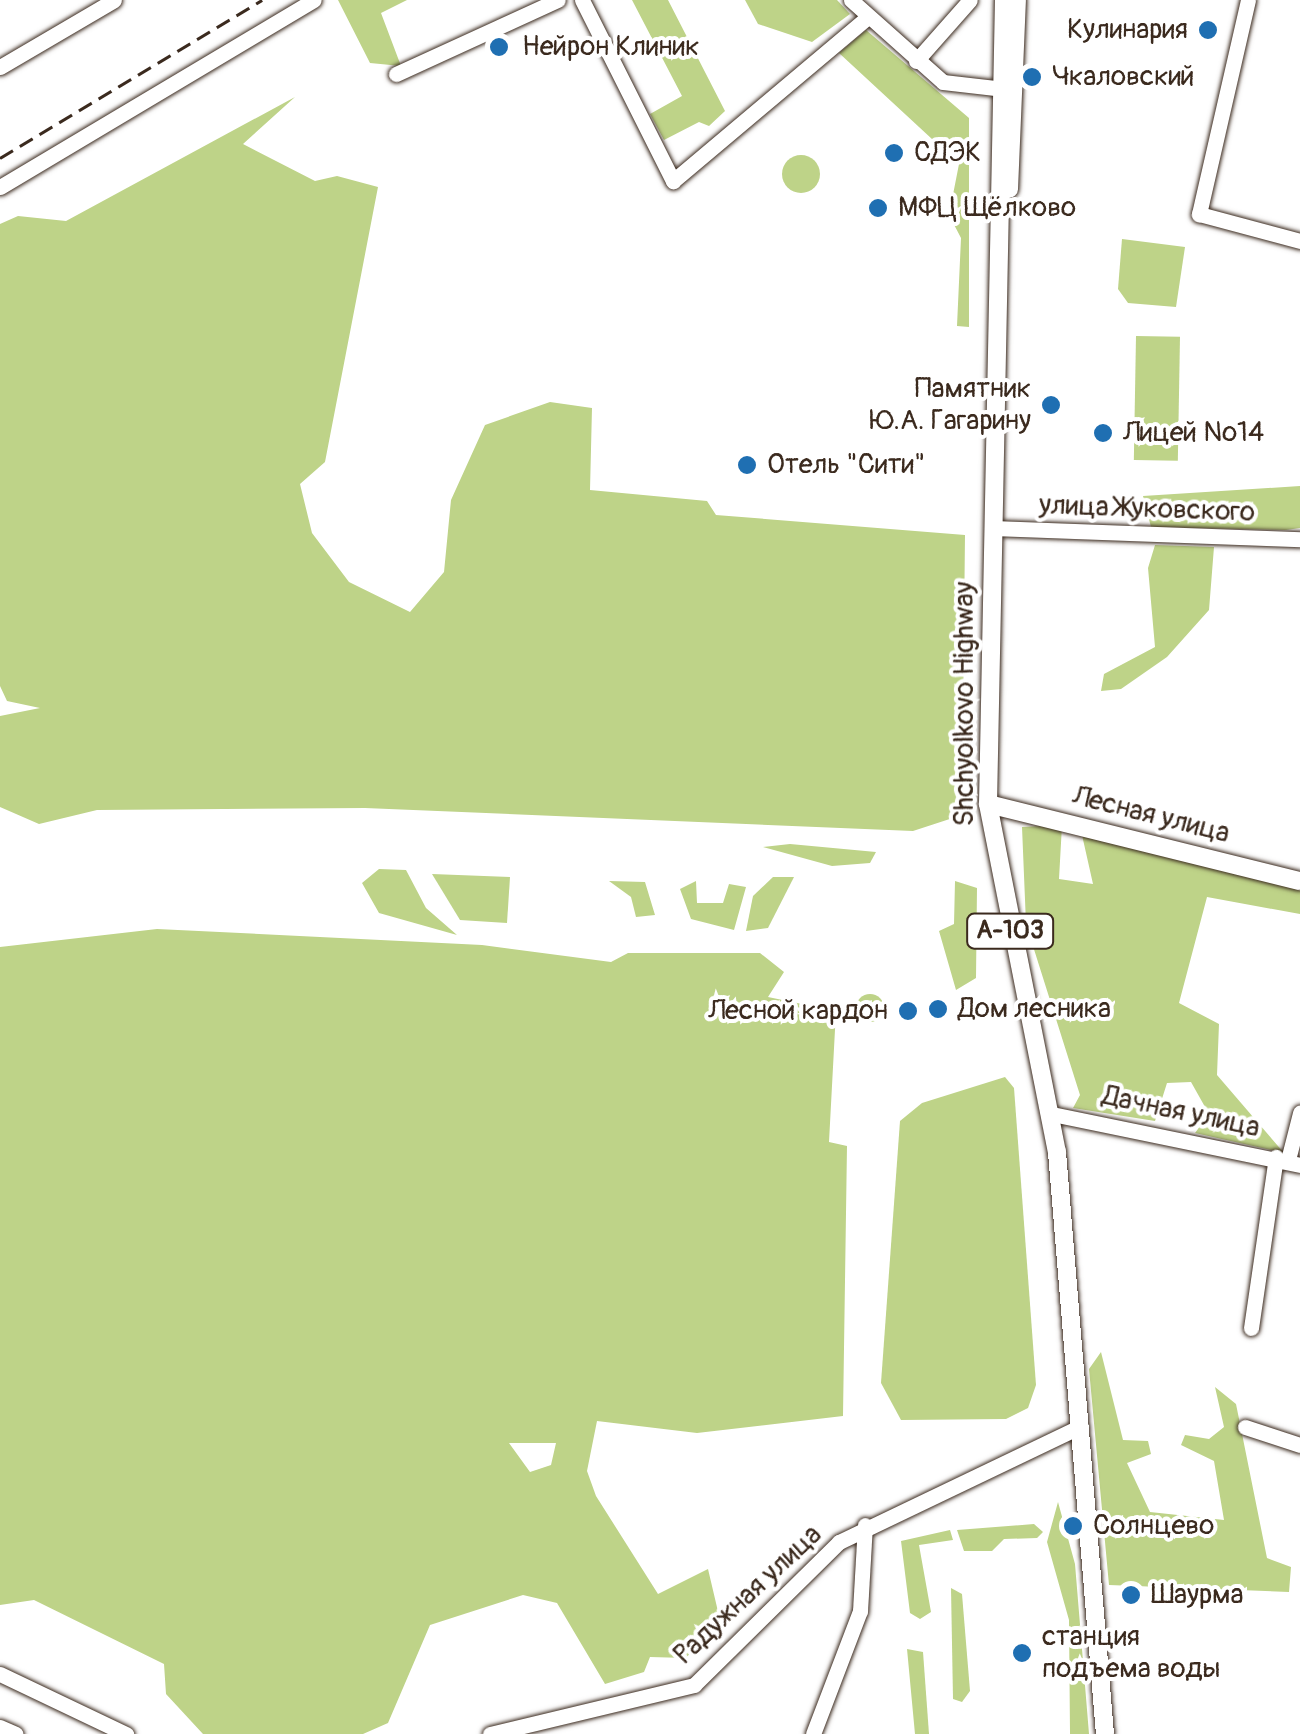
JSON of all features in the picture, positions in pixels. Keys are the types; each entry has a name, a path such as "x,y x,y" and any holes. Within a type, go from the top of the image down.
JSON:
{"main road":[{"name":"Shchyolkovo Highway","path":"1004,0 1003,62 1008,90 1001,126 1004,214"},
{"name":"Shchyolkovo Highway","path":"1018,0 1008,90 988,804 1052,1114 1105,1734"},
{"name":"Лесная улица","path":"988,804 1300,881"}],"street":[{"path":"0,67 114,0"},
{"path":"0,187 314,0"},
{"path":"396,74 558,0"},
{"path":"582,0 674,181 694,156 714,150 801,64 868,16"},
{"path":"851,0 936,77 970,91 1008,90"},
{"path":"916,61 970,0"},
{"path":"1248,0 1198,214 1300,241"},
{"path":"868,16 918,47 932,45"},
{"path":"932,45 936,77"},
{"path":"970,91 992,82 1003,62"},
{"path":"970,91 1001,126"},
{"name":"улица Жуковского","path":"993,528 1300,539"},
{"path":"1251,1328 1300,1113"},
{"name":"Дачная улица","path":"1052,1114 1288,1161"},
{"name":"Радужная улица","path":"490,1734 694,1685 808,1566 864,1525 1080,1426"},
{"path":"1245,1427 1300,1445"},
{"path":"813,1734 860,1611 864,1525"},
{"path":"0,1674 126,1734"},
{"path":"0,1727 16,1734"}],"green space":[{"path":"338,0 407,0 381,13 401,66 370,63"},
{"path":"632,0 668,0 725,111 709,126 699,122 664,140 650,114 682,96"},
{"path":"745,0 837,0 850,14 812,42 758,24"},
{"path":"866,30 969,118 969,327 957,326 961,238 949,215 959,164 839,53"},
{"path":"295,97 243,144 315,181 337,176 378,187 325,462 300,484 312,533 349,582 410,612 444,572 451,500 485,425 550,402 592,408 590,490 707,501 716,515 965,535 962,815 913,831 365,808 97,810 39,824 0,807 0,716 40,708 7,701 0,686 0,224 18,216 66,221"},
{"path":"801,155 815,160 820,174 815,188 801,193 787,188 782,174 787,160"},
{"path":"1122,239 1185,247 1176,307 1128,303 1118,289"},
{"path":"1136,336 1180,337 1178,461 1134,460"},
{"path":"1300,486 1300,528 1286,530 1151,527 1143,496"},
{"path":"1155,545 1214,547 1209,610 1167,657 1121,689 1101,691 1104,674 1155,647 1148,568"},
{"path":"1062,825 1059,879 1093,884 1082,835 1300,890 1300,914 1207,897 1179,1003 1219,1024 1217,1075 1284,1153 1195,1133 1209,1114 1191,1082 1167,1083 1155,1121 1073,1108 1080,1095 1026,924 1022,827"},
{"path":"790,844 876,852 870,863 832,866 763,847"},
{"path":"379,869 406,870 426,908 457,935 379,913 362,883"},
{"path":"432,874 510,877 507,923 460,920"},
{"path":"773,877 794,877 768,928 746,931 753,896"},
{"path":"609,881 645,882 655,915 636,917 631,897"},
{"path":"696,881 697,903 723,903 729,884 746,887 734,930 691,919 680,889"},
{"path":"955,881 977,888 976,978 956,990 939,931 954,924"},
{"path":"157,929 482,945 611,962 628,953 760,953 784,972 768,997 836,1011 829,1142 847,1146 843,1416 697,1433 597,1421 587,1471 596,1496 658,1594 708,1569 720,1620 686,1658 650,1657 644,1672 605,1684 557,1603 523,1595 430,1625 388,1723 363,1734 203,1734 166,1694 164,1664 34,1600 0,1605 0,947","holes":["509,1443 556,1443 551,1465 530,1472"]},
{"path":"870,994 880,998 884,1008 880,1018 870,1022 860,1018 856,1008 860,998"},
{"path":"1005,1077 1014,1088 1036,1385 1028,1408 1006,1419 901,1420 881,1383 900,1121 922,1103"},
{"path":"1101,1352 1123,1440 1148,1441 1151,1454 1127,1463 1150,1512 1224,1520 1214,1461 1181,1445 1185,1435 1209,1439 1224,1427 1215,1387 1236,1404 1267,1558 1291,1567 1289,1592 1109,1585 1089,1369"},
{"path":"1058,1502 1075,1564 1089,1734 1070,1734 1069,1620 1047,1542"},
{"path":"1034,1524 1043,1532 1037,1538 1004,1539 992,1551 964,1551 957,1530"},
{"path":"950,1530 953,1540 919,1545 931,1612 920,1619 910,1613 901,1541"},
{"path":"951,1588 962,1594 970,1691 962,1702 953,1699"},
{"path":"907,1649 923,1652 929,1734 915,1734"}],"railway":[{"path":"0,158 262,0"}],"place":[{"name":"Кулинария","path":"1208,30"},
{"name":"Нейрон Клиник","path":"499,47"},
{"name":"Чкаловский","path":"1032,77"},
{"name":"СДЭК","path":"894,153"},
{"name":"МФЦ Щёлково","path":"878,208"},
{"name":"Памятник Ю.А. Гагарину","path":"1051,405"},
{"name":"Лицей №14","path":"1103,433"},
{"name":"Отель \"Сити\"","path":"747,465"},
{"name":"Дом лесника","path":"938,1009"},
{"name":"Лесной кардон","path":"908,1011"},
{"name":"Солнцево","path":"1073,1526"},
{"name":"Шаурма","path":"1131,1595"},
{"name":"станция подъема воды","path":"1022,1653"}]}
